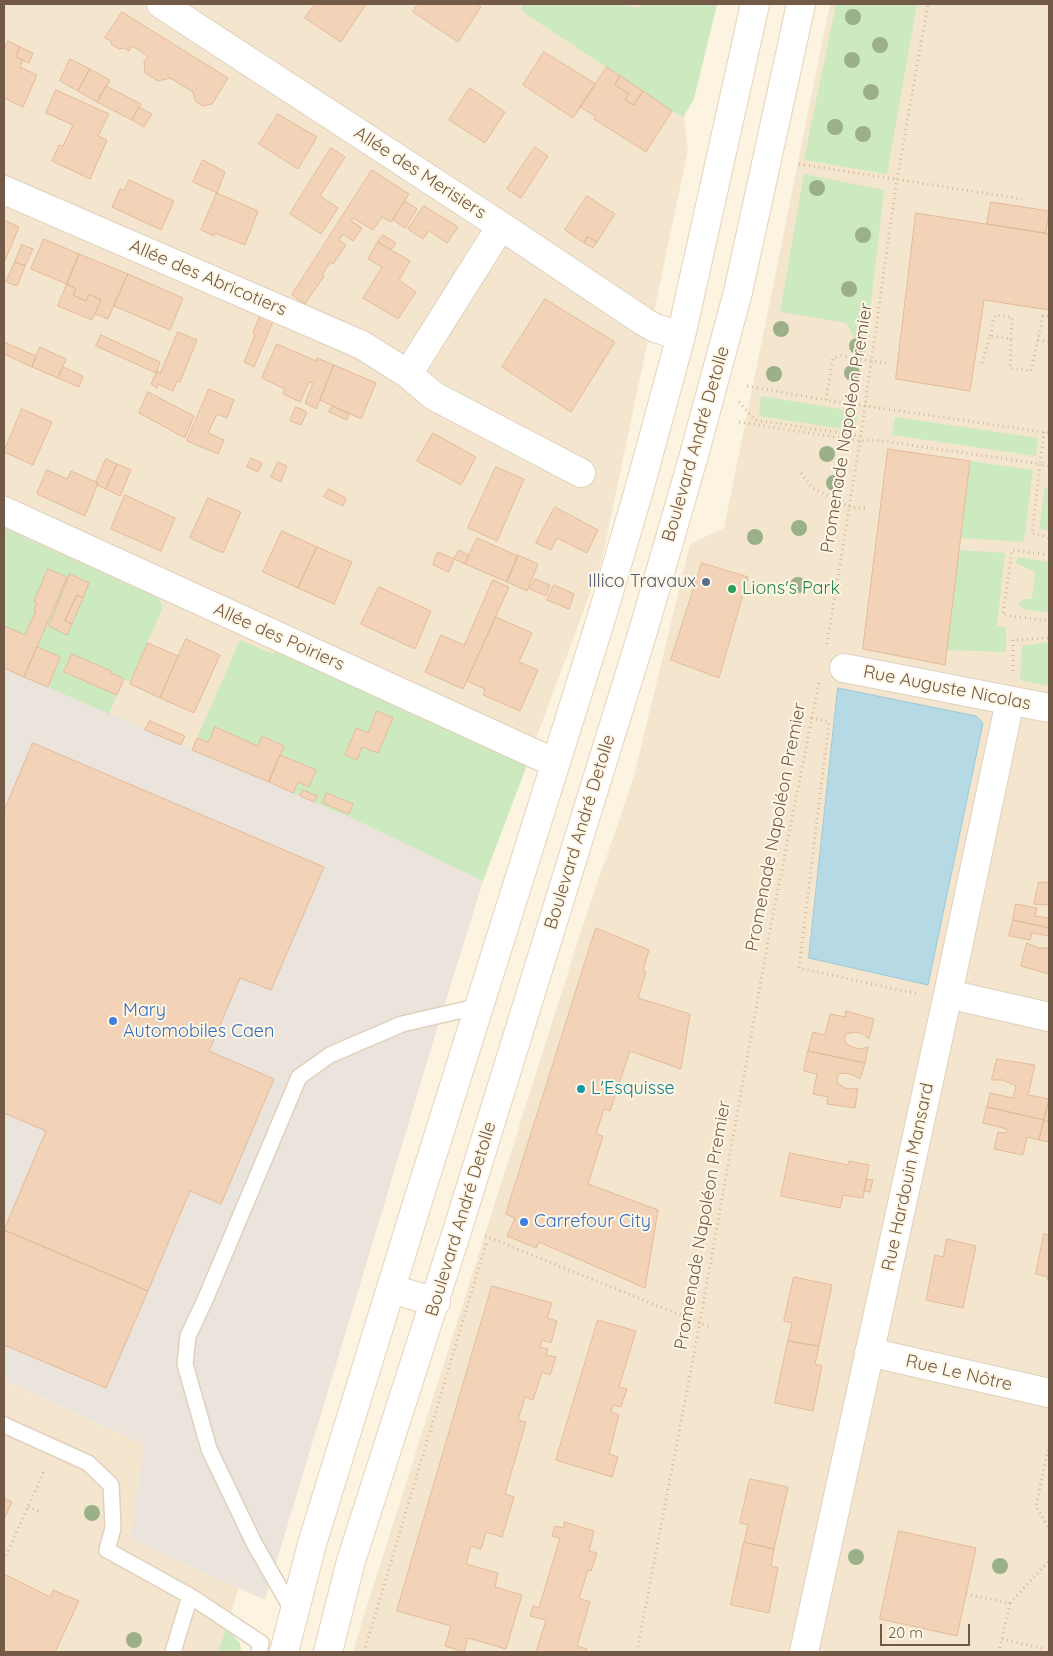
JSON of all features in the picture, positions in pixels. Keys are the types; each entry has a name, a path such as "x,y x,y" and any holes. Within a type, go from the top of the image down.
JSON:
{"main road":[{"name":"Allée des Merisiers","path":"161,4 643,321 655,328 681,336"},
{"path":"284,1652 312,1544 601,619 668,388 755,4"},
{"name":"Boulevard André Detolle","path":"328,1652 351,1561 436,1302 641,637 738,292 801,4"},
{"name":"Allée des Abricotiers","path":"4,190 362,345 408,374 434,396 581,473"},
{"path":"408,374 501,226"},
{"path":"681,336 716,374"},
{"name":"Allée des Poiriers","path":"4,512 555,762"},
{"name":"Rue Auguste Nicolas","path":"832,671 1012,690 1049,708"},
{"name":"Rue Hardouin Mansard","path":"804,1652 948,994 1012,690"},
{"path":"948,994 1049,1017"},
{"path":"391,1289 436,1302"},
{"name":"Rue Le Nôtre","path":"870,1352 1049,1393"}],"lane":[{"path":"294,1613 254,1543 209,1449 185,1364 188,1336 209,1291 299,1077 330,1055 402,1024 480,1006"},
{"path":"4,1425 88,1463 111,1485 113,1528 107,1550 190,1596 261,1643 259,1652"},
{"path":"173,1652 190,1596"}],"path":[{"name":"Promenade Napoléon Premier","path":"826,646 861,436 897,179 928,4"},
{"path":"799,164 1022,199"},
{"path":"982,363 995,315 1012,317 1010,368 1031,371 1043,316 1049,316"},
{"path":"990,336 1011,339"},
{"path":"1038,340 1049,342"},
{"path":"826,400 833,358 841,356 886,363"},
{"path":"716,374 755,420 861,436"},
{"path":"747,386 826,400 1049,433"},
{"path":"739,422 1049,466"},
{"path":"1044,432 1032,533 1049,538"},
{"path":"801,473 812,488 850,507 868,509"},
{"path":"1049,554 1012,550 1003,615 1049,621"},
{"path":"1012,690 1013,640 1049,638"},
{"name":"Promenade Napoléon Premier","path":"637,1652 811,718 832,671"},
{"path":"811,718 829,722 799,968 924,995 948,994"},
{"path":"364,1652 486,1244 484,1236 710,1327"},
{"path":"1049,1445 1036,1506 1049,1529"},
{"path":"4,1560 54,1448"},
{"path":"28,1506 39,1511"},
{"path":"999,1652 1010,1603 1049,1561"},
{"path":"966,1594 1010,1603"},
{"path":"1002,1640 1045,1649"}],"shaded area":[{"path":"4,4 717,4 694,99 684,116 688,150 601,564 483,881 4,675"},
{"path":"830,4 1049,4 1049,1652 354,1652 583,925 634,776 690,544 724,528"},
{"path":"4,668 352,818 483,881 265,1600 131,1539 144,1444 4,1380"},
{"path":"4,1380 144,1444 132,1539 239,1588 218,1652 4,1652"}],"green space":[{"path":"521,4 620,4 639,8 641,4 717,4 694,99 683,117 520,10 523,6"},
{"path":"836,4 917,4 887,174 804,160"},
{"path":"804,174 884,190 865,355 846,323 780,312"},
{"path":"761,396 858,412 855,431 759,416"},
{"path":"895,417 1038,438 1036,456 892,435"},
{"path":"970,461 1033,470 1024,542 961,538"},
{"path":"1045,487 1049,487 1049,531 1039,528"},
{"path":"4,525 20,532 19,535 158,598 163,607 130,682 72,654 64,672 117,695 109,714 48,687 60,657 37,647 67,578 34,602 37,603 34,610 36,611 25,635 4,626"},
{"path":"959,550 1005,553 997,626 1006,627 1006,652 947,650"},
{"path":"1017,557 1049,562 1049,613 1023,609 1019,604 1022,599 1032,599 1035,572 1016,563"},
{"path":"240,640 273,654 276,647 529,760 483,881 352,818 314,802 317,796 303,790 300,796 293,793 298,782 309,787 316,771 280,755 284,745 262,736 258,746 215,727 208,742 197,738","holes":["377,711 393,718 378,753 362,747 357,760 345,754 355,728 368,733"]},
{"path":"1049,642 1049,686 1020,680 1022,646"},
{"path":"226,1628 240,1643 241,1652 218,1652"}],"water":[{"path":"838,688 976,716 983,723 928,985 809,958"}],"building":[{"path":"315,4 366,4 341,42 305,18"},
{"path":"418,4 476,4 481,7 458,42 413,12"},
{"path":"122,12 228,78 212,104 203,106 195,101 193,92 170,78 158,81 145,73 144,62 148,56 132,46 129,51 124,48 119,49 105,38"},
{"path":"8,41 20,47 16,57 23,60 20,67 37,75 23,107 4,98 4,50"},
{"path":"20,47 33,53 29,63 16,57"},
{"path":"544,52 596,84 573,118 523,85"},
{"path":"70,59 90,69 78,91 60,81"},
{"path":"607,67 620,76 615,85 629,94 625,100 634,105 643,91 672,111 646,152 594,119 595,116 580,107"},
{"path":"90,69 110,80 97,102 78,91"},
{"path":"620,76 643,91 634,105 625,100 629,94 615,85"},
{"path":"106,86 141,104 132,120 97,102"},
{"path":"470,88 505,112 485,143 449,120"},
{"path":"56,90 109,114 98,136 107,140 90,179 52,161 59,145 63,146 73,125 46,113"},
{"path":"139,107 152,114 144,127 132,120"},
{"path":"278,114 317,137 298,169 259,144"},
{"path":"535,147 548,156 521,198 507,189"},
{"path":"331,148 345,157 320,196 338,208 321,234 290,214"},
{"path":"203,160 225,172 217,193 193,182"},
{"path":"372,170 409,194 391,222 382,217 373,230 353,218 351,221 362,228 353,241 343,234 339,240 346,245 333,264 330,262 322,275 324,276 305,304 292,295"},
{"path":"129,180 174,201 161,230 112,207 120,189 124,190"},
{"path":"217,193 258,211 245,245 215,233 214,236 201,230"},
{"path":"587,196 615,214 597,242 588,237 584,243 565,230"},
{"path":"405,201 417,209 405,228 393,220"},
{"path":"991,202 1049,211 1046,233 987,224"},
{"path":"424,206 458,227 447,243 429,231 423,239 408,229"},
{"path":"916,213 1049,234 1049,310 984,300 970,391 896,379"},
{"path":"4,220 19,227 4,263"},
{"path":"383,235 396,243 391,250 378,242"},
{"path":"588,237 597,242 593,248 584,243"},
{"path":"44,239 79,254 67,284 31,269"},
{"path":"378,242 410,261 399,280 416,292 398,319 363,298 382,267 368,259"},
{"path":"22,245 33,249 25,266 15,262"},
{"path":"79,254 128,274 108,319 95,314 101,300 89,294 86,301 73,295 76,289 67,284"},
{"path":"15,262 25,266 17,286 6,282"},
{"path":"128,274 183,298 170,330 114,306"},
{"path":"67,284 76,289 73,295 86,301 89,294 101,300 92,320 58,306"},
{"path":"545,299 615,342 571,412 502,367"},
{"path":"260,316 274,319 254,367 244,362 255,335 253,334"},
{"path":"178,332 197,340 180,382 177,381 173,391 158,384 157,388 151,384 157,371 160,373"},
{"path":"101,335 160,362 156,373 96,346"},
{"path":"4,342 36,356 32,367 4,354"},
{"path":"277,344 316,361 317,358 334,365 316,409 305,403 313,383 309,382 300,402 283,394 285,389 262,378"},
{"path":"40,347 66,359 58,378 32,367"},
{"path":"334,365 376,383 361,419 320,400"},
{"path":"63,367 83,376 79,387 58,378"},
{"path":"209,389 234,400 227,418 217,414 208,433 224,440 218,454 187,441"},
{"path":"148,392 194,416 185,438 139,413"},
{"path":"332,406 349,414 347,420 329,412"},
{"path":"296,407 307,412 301,425 290,421"},
{"path":"22,409 52,422 33,465 4,452"},
{"path":"433,433 476,457 461,485 417,461"},
{"path":"888,449 970,461 945,665 863,649"},
{"path":"251,458 262,463 258,472 247,467"},
{"path":"106,459 117,464 106,489 97,485 98,483 96,482"},
{"path":"278,462 287,466 281,482 271,477"},
{"path":"117,464 131,470 120,496 106,489"},
{"path":"496,467 524,479 497,541 468,528"},
{"path":"47,470 67,479 71,471 98,483 85,516 37,494"},
{"path":"329,489 346,498 343,506 324,497"},
{"path":"125,495 175,518 161,551 111,529"},
{"path":"208,498 241,512 223,553 190,538"},
{"path":"555,507 598,530 587,553 557,538 551,550 536,543"},
{"path":"282,531 317,547 298,588 263,572"},
{"path":"477,538 518,556 507,582 465,564"},
{"path":"317,547 352,562 334,604 298,588"},
{"path":"459,550 469,555 465,564 454,559"},
{"path":"438,552 454,559 449,572 433,565"},
{"path":"518,555 538,564 527,591 507,582"},
{"path":"702,563 748,577 719,678 671,660"},
{"path":"48,569 67,577 24,677 4,668 4,626 25,635 36,611 34,610 37,603 34,602"},
{"path":"70,574 89,583 83,598 77,595 65,621 72,624 67,635 49,626"},
{"path":"535,579 550,585 546,596 530,589"},
{"path":"493,580 509,587 463,689 425,672 441,635 464,645"},
{"path":"554,585 574,594 569,609 547,600"},
{"path":"379,587 431,611 415,649 361,624"},
{"path":"77,595 83,598 72,624 65,621"},
{"path":"496,617 532,633 519,662 538,670 520,711 483,695 485,689 467,681"},
{"path":"186,639 220,655 194,713 160,698"},
{"path":"148,643 178,656 160,698 130,684"},
{"path":"37,647 60,657 48,687 24,677"},
{"path":"72,654 111,671 111,673 124,679 117,695 64,672"},
{"path":"377,711 393,718 378,753 362,747 357,760 345,755 356,728 368,733"},
{"path":"150,721 185,736 181,745 145,730"},
{"path":"215,727 258,746 262,736 284,746 269,782 192,750 197,738 208,742"},
{"name":"Mary Automobiles Caen","path":"33,743 324,867 271,990 240,978 209,1051 274,1079 221,1204 190,1191 148,1291 4,1230 46,1131 4,1113 4,811"},
{"path":"280,755 316,770 309,787 298,782 293,793 269,782"},
{"path":"303,790 317,796 314,802 300,796"},
{"path":"327,793 353,804 349,814 323,803"},
{"path":"1039,882 1049,883 1049,905 1034,904"},
{"path":"1016,904 1037,908 1035,916 1049,918 1049,928 1013,920"},
{"path":"1013,920 1049,928 1049,936 1032,933 1030,940 1009,936"},
{"name":"L'Esquisse","path":"596,928 649,950 643,971 646,972 638,998 690,1014 681,1069 630,1051 610,1111 604,1109 596,1134 603,1136 588,1184 658,1210 645,1288 539,1242 536,1248 507,1236 515,1218 506,1214"},
{"path":"1027,943 1039,948 1049,948 1049,974 1021,966"},
{"path":"846,1011 874,1019 869,1039 863,1034 855,1032 846,1034 845,1037 845,1042 852,1047 860,1049 868,1047 865,1063 808,1051 813,1032 825,1035 830,1014 845,1017"},
{"path":"808,1051 865,1063 860,1079 845,1073 838,1074 837,1083 845,1088 858,1088 855,1108 827,1104 828,1097 813,1094 817,1074 804,1071"},
{"path":"997,1059 1035,1065 1028,1095 1049,1099 1044,1120 987,1107 990,1093 1013,1098 1016,1086 1003,1080 992,1080"},
{"path":"1049,1099 1049,1122 1044,1120"},
{"path":"987,1107 1044,1120 1039,1140 1027,1137 1023,1155 994,1149 998,1132 1006,1133 1007,1129 983,1123"},
{"path":"1044,1120 1049,1122 1049,1142 1039,1140"},
{"path":"790,1153 848,1165 849,1161 869,1165 863,1198 843,1195 840,1208 781,1196"},
{"path":"867,1179 873,1180 870,1192 864,1191"},
{"path":"4,1230 148,1291 106,1388 4,1345"},
{"path":"1044,1234 1049,1235 1049,1280 1047,1279 1048,1277 1036,1274"},
{"path":"947,1239 976,1246 963,1308 926,1300 935,1255 943,1257"},
{"path":"794,1277 832,1285 819,1346 788,1341 792,1323 784,1321"},
{"path":"492,1286 552,1303 547,1318 557,1321 551,1343 542,1340 540,1347 548,1349 546,1355 556,1357 550,1375 542,1372 533,1400 525,1397 518,1420 526,1422 505,1494 514,1497 502,1537 486,1532 481,1549 471,1546 466,1564 498,1573 495,1587 522,1595 506,1649 468,1638 464,1652 445,1646 451,1626 397,1611"},
{"path":"598,1320 636,1331 619,1387 627,1389 621,1407 613,1405 611,1412 619,1415 609,1454 618,1457 612,1477 556,1460"},
{"path":"788,1341 819,1346 815,1364 822,1366 813,1411 775,1403"},
{"path":"750,1479 788,1487 774,1549 744,1542 748,1525 740,1523"},
{"path":"4,1498 12,1502 4,1519"},
{"path":"565,1522 594,1531 589,1551 597,1553 591,1571 588,1570 579,1598 590,1602 577,1646 587,1649 586,1652 536,1652 546,1620 530,1616 533,1606 539,1608 560,1538 552,1536 555,1526 563,1528"},
{"path":"899,1531 976,1548 957,1636 880,1619"},
{"path":"744,1542 774,1549 771,1566 778,1568 769,1613 731,1605"},
{"path":"4,1574 50,1597 53,1590 79,1601 55,1652 4,1652"}],"place":[{"name":"Illico Travaux","path":"706,582"},
{"name":"Lions's Park","path":"732,589"},
{"name":"Mary Automobiles Caen","path":"113,1021"},
{"name":"L'Esquisse","path":"581,1089"},
{"name":"Carrefour City","path":"524,1222"}]}
